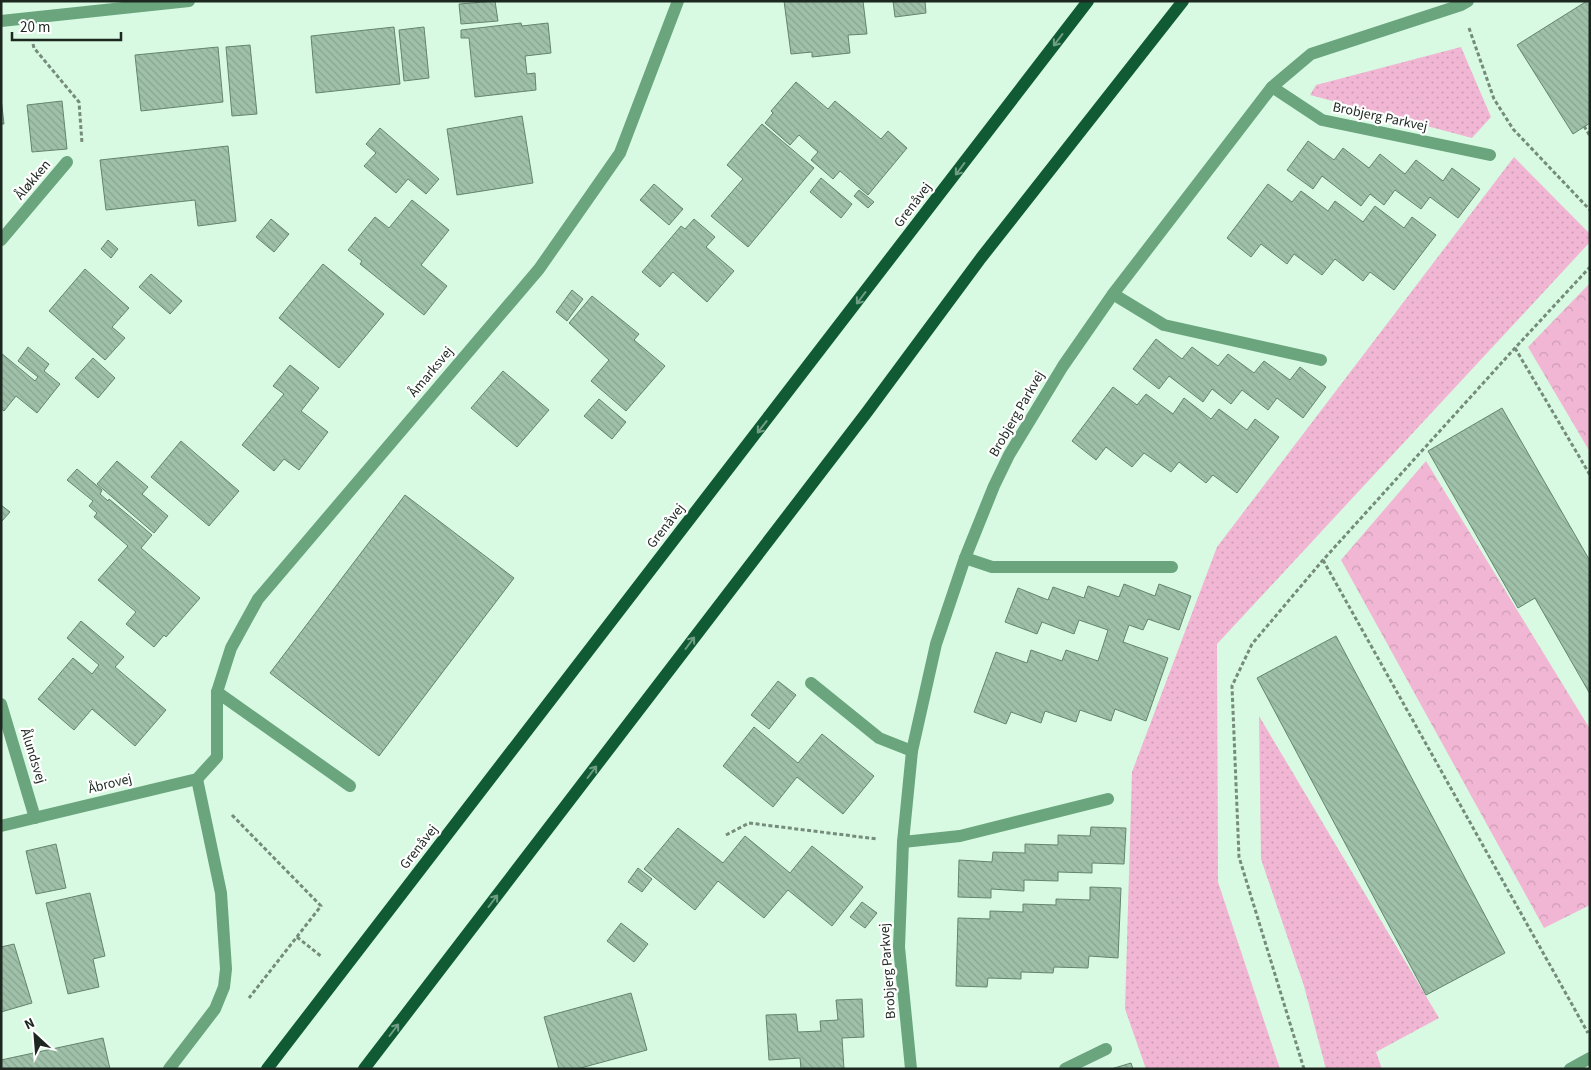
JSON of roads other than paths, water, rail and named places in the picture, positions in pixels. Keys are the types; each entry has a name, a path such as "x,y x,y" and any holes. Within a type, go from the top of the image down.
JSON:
{"main road":[{"name":"Grenåvej","path":"267,1069 1088,1"},
{"path":"364,1069 867,412 981,258 1183,1"}],"street":[{"path":"1,21 189,1"},
{"name":"Åmarksvej","path":"197,778 217,757 217,692 231,648 258,599 538,269 620,153 678,1"},
{"name":"Brobjerg Parkvej","path":"911,1069 899,947 903,842 912,751 936,644 965,558 994,486 1010,455 1063,366 1113,294 1272,87 1311,54 1464,3"},
{"name":"Brobjerg Parkvej","path":"1272,87 1322,120 1490,155"},
{"name":"Åløkken","path":"1,240 67,162"},
{"path":"1113,294 1164,325 1321,360"},
{"path":"965,558 992,567 1172,567"},
{"path":"811,683 879,738 912,751"},
{"path":"217,692 350,786"},
{"name":"Ålundsvej","path":"1,704 35,818"},
{"path":"170,1069 215,1009 224,987 226,969 221,893 197,778"},
{"name":"Åbrovej","path":"1,826 197,778"},
{"path":"903,842 960,836 1108,799"},
{"path":"1065,1069 1106,1049"},
{"path":"1570,1069 1590,1058"}]}
